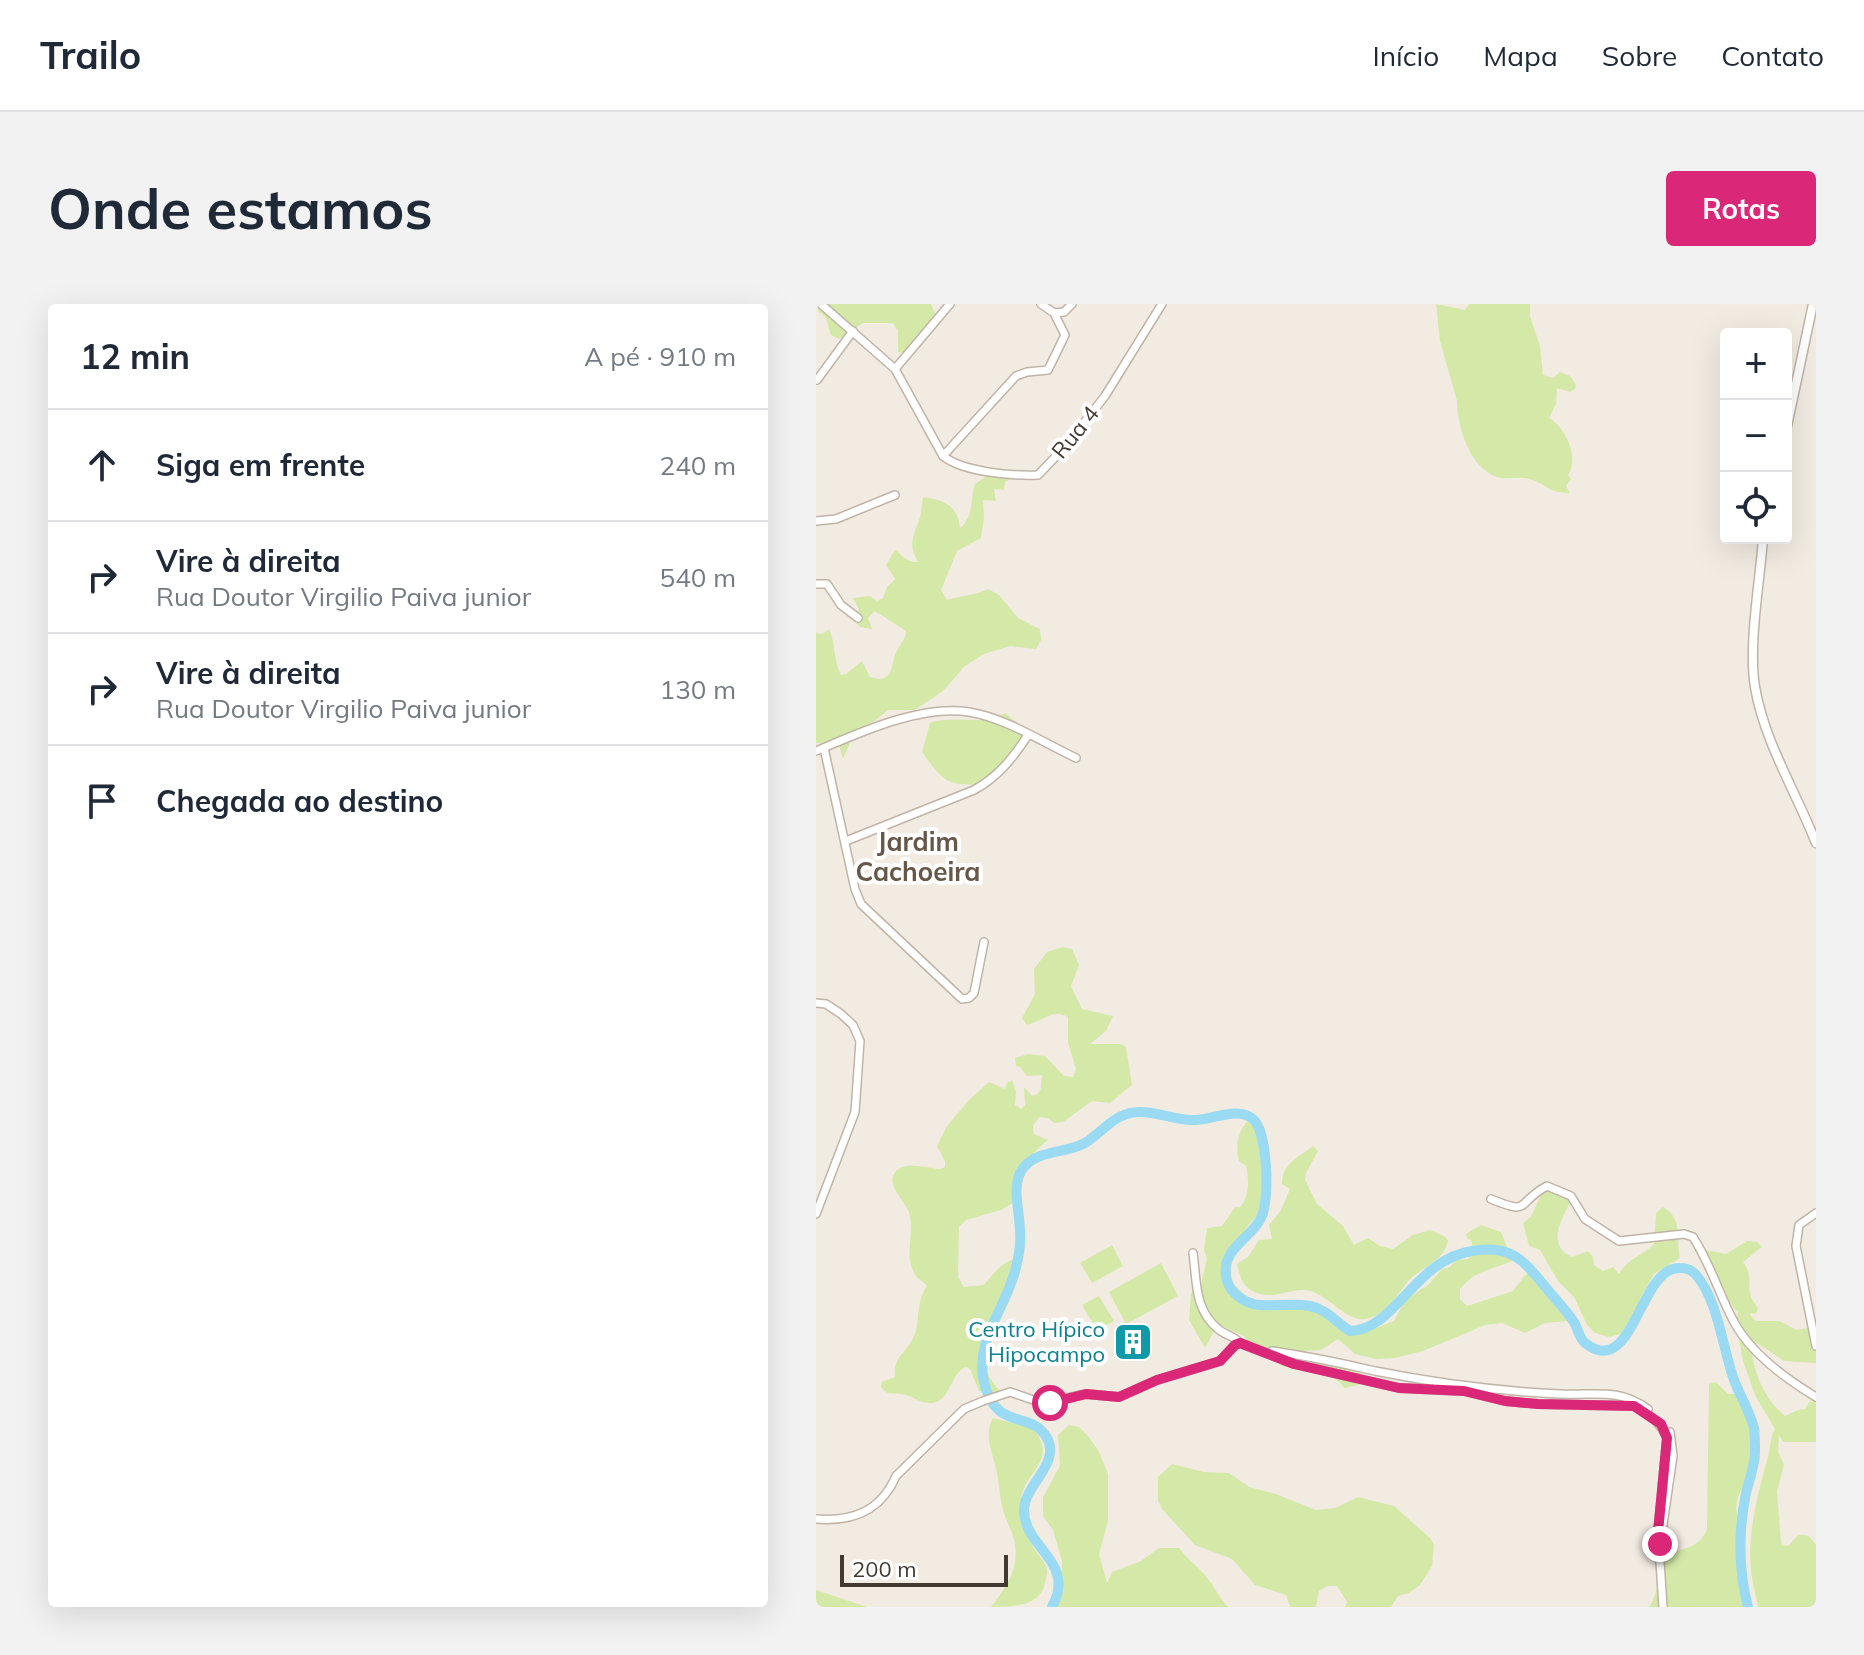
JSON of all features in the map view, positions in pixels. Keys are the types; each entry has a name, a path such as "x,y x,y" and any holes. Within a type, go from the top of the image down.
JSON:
{"street":[{"path":"821,304 895,369 943,456 1016,376 1048,370 1065,335 1054,313 1041,304"},
{"path":"895,369 950,304"},
{"path":"1054,313 1064,312 1072,304"},
{"name":"Rua 4","path":"943,456 955,466 1038,475 1065,447 1105,396 1162,304"},
{"path":"1792,403 1813,304"},
{"path":"817,380 853,331"},
{"path":"816,521 836,519 895,495"},
{"path":"1762,544 1753,655 1755,683 1768,730 1816,843"},
{"path":"816,584 827,584 841,605 858,618"},
{"path":"984,942 974,993 962,999 861,904 820,750 865,731 908,718 942,712 967,712 993,718 1076,758"},
{"path":"846,841 990,781 1028,735"},
{"path":"816,1003 826,1004 841,1014 853,1025 860,1041 855,1112 816,1214"},
{"path":"1491,1199 1521,1208 1547,1186 1571,1196 1585,1219 1619,1241 1684,1234 1693,1237 1736,1326 1759,1353 1793,1384 1816,1397"},
{"path":"1816,1213 1799,1225 1796,1246 1816,1346"},
{"path":"1193,1253 1196,1295 1202,1308 1218,1329 1237,1344 1376,1371 1497,1389 1562,1394 1612,1393 1635,1399 1665,1421 1672,1436 1673,1456 1660,1544"},
{"path":"816,1519 851,1517 866,1513 879,1504 891,1489 896,1476 964,1409 983,1401 1002,1394 1019,1394 1050,1403 1086,1394 1119,1397 1157,1380 1220,1361 1237,1344"},
{"path":"1263,1350 1294,1364 1399,1388 1464,1391 1505,1401 1538,1404 1634,1406"},
{"path":"1625,1396 1661,1424 1667,1438 1658,1532 1663,1607"}],"green space":[{"path":"818,304 931,304 936,316 906,353 898,352 898,331 893,323 863,323 839,339 831,335 826,318 818,311"},
{"path":"1436,304 1465,310 1469,304 1530,304 1543,375 1553,378 1560,372 1570,376 1576,385 1570,392 1557,388 1556,404 1549,418 1569,443 1572,460 1568,475 1571,479 1566,486 1570,493 1551,490 1529,479 1497,477 1472,456 1459,423 1457,401 1440,341"},
{"path":"987,476 1009,477 1009,480 1005,482 1004,490 994,489 996,501 983,500 981,538 957,551 941,590 947,600 988,589 999,595 1018,618 1040,629 1041,640 1036,649 1010,646 984,654 965,666 943,691 915,710 888,710 851,740 843,759 838,742 816,743 816,633 822,634 829,629 841,675 862,661 870,677 878,679 888,676 906,631 875,611 868,618 872,629 860,627 854,620 859,609 853,598 870,596 877,601 883,598 887,587 895,579 886,565 895,550 908,560 918,562 912,544 923,497 949,505 959,520 960,528 970,513 975,484"},
{"path":"1005,713 1028,732 1030,741 989,785 949,781 922,752 930,723 987,719"},
{"path":"1063,947 1072,949 1079,965 1071,986 1082,1009 1113,1016 1106,1031 1090,1044 1121,1044 1126,1047 1132,1085 1110,1103 1092,1101 1063,1122 1054,1123 1048,1118 1039,1117 1033,1126 1034,1134 1048,1140 1026,1167 1018,1200 1001,1210 966,1220 959,1227 958,1277 964,1287 984,1285 1004,1264 1020,1258 1016,1275 985,1341 984,1358 988,1375 1001,1392 992,1394 979,1391 970,1369 966,1367 943,1397 932,1403 887,1393 881,1386 882,1382 895,1377 898,1360 914,1336 921,1299 927,1286 915,1275 911,1266 911,1220 892,1179 902,1167 945,1167 937,1146 947,1126 989,1082 1005,1089 1012,1080 1016,1091 1015,1105 1021,1109 1025,1105 1024,1087 1032,1096 1038,1093 1042,1075 1027,1076 1016,1066 1015,1058 1028,1054 1045,1056 1064,1076 1073,1077 1076,1069 1068,1043 1068,1017 1058,1014 1027,1025 1022,1018 1035,994 1034,969 1047,952"},
{"path":"1248,1120 1258,1130 1263,1146 1265,1188 1261,1211 1246,1228 1231,1254 1227,1273 1230,1281 1247,1297 1266,1306 1327,1311 1356,1330 1369,1331 1394,1321 1406,1299 1428,1285 1442,1269 1450,1267 1456,1260 1468,1259 1472,1241 1466,1234 1481,1225 1501,1232 1508,1249 1520,1257 1474,1277 1460,1289 1460,1299 1467,1306 1513,1291 1534,1269 1568,1314 1568,1321 1545,1323 1525,1333 1502,1323 1485,1325 1423,1351 1395,1358 1376,1359 1355,1354 1338,1339 1321,1350 1306,1351 1306,1357 1314,1361 1375,1381 1344,1388 1325,1374 1281,1366 1274,1354 1245,1345 1246,1337 1220,1325 1205,1348 1189,1320 1191,1293 1195,1289 1202,1295 1207,1228 1222,1226 1235,1207 1240,1207 1246,1198 1247,1171 1239,1161 1237,1144"},
{"path":"1313,1146 1318,1151 1305,1180 1317,1204 1343,1226 1354,1245 1368,1238 1380,1246 1393,1249 1413,1235 1430,1230 1448,1240 1439,1258 1410,1279 1390,1305 1374,1317 1358,1319 1350,1316 1321,1296 1305,1290 1271,1295 1258,1293 1248,1288 1241,1279 1237,1264 1248,1257 1259,1240 1272,1239 1269,1225 1281,1210 1290,1189 1282,1184 1285,1171 1292,1161"},
{"path":"1556,1187 1569,1191 1572,1200 1560,1223 1559,1246 1572,1257 1588,1251 1594,1265 1603,1271 1613,1267 1619,1274 1654,1244 1656,1213 1663,1207 1674,1217 1680,1258 1654,1274 1640,1299 1635,1325 1628,1332 1609,1337 1595,1333 1540,1250 1529,1246 1523,1223 1531,1217 1543,1190"},
{"path":"1747,1241 1757,1242 1762,1247 1743,1262 1749,1273 1751,1295 1758,1308 1756,1314 1750,1313 1751,1316 1756,1321 1779,1321 1797,1330 1807,1328 1816,1331 1816,1363 1784,1361 1757,1343 1752,1349 1762,1386 1772,1403 1785,1416 1805,1409 1809,1402 1816,1400 1816,1442 1783,1442 1779,1435 1778,1451 1784,1465 1777,1491 1781,1543 1789,1545 1798,1535 1802,1535 1809,1537 1816,1545 1816,1607 1758,1607 1752,1579 1752,1526 1775,1429 1755,1395 1743,1361 1736,1319 1738,1313 1724,1295 1700,1249 1726,1254"},
{"path":"1112,1245 1123,1266 1092,1283 1080,1263"},
{"path":"1161,1263 1178,1296 1126,1324 1109,1292"},
{"path":"1099,1296 1114,1321 1097,1330 1082,1305"},
{"path":"1716,1382 1728,1394 1745,1394 1754,1416 1752,1454 1757,1458 1757,1465 1738,1496 1737,1506 1746,1607 1649,1607 1666,1558 1698,1543 1707,1530 1709,1384"},
{"path":"993,1418 1033,1428 1043,1450 1038,1466 1023,1490 1021,1506 1029,1537 1046,1566 1044,1587 1035,1599 1006,1607 991,1607 1010,1579 1016,1554 1003,1510 990,1445 989,1429"},
{"path":"1069,1425 1079,1427 1089,1437 1108,1474 1108,1521 1099,1554 1107,1583 1112,1572 1141,1561 1159,1548 1179,1548 1228,1607 1052,1607 1062,1586 1062,1561 1053,1530 1043,1516 1043,1497 1060,1466 1058,1435"},
{"path":"1172,1464 1204,1472 1229,1473 1249,1487 1316,1510 1335,1508 1358,1497 1394,1506 1430,1538 1434,1545 1432,1566 1420,1585 1398,1596 1391,1607 1345,1607 1347,1602 1337,1586 1327,1586 1319,1591 1316,1607 1290,1607 1286,1595 1255,1585 1232,1559 1195,1545 1162,1509 1158,1501 1158,1477"},
{"path":"816,1590 867,1607 816,1607"}],"waterway":[{"path":"1052,1607 1058,1591 1058,1578 1054,1566 1031,1534 1024,1509 1030,1491 1046,1465 1050,1447 1040,1429 1005,1414 989,1398 982,1366 984,1351 1018,1258 1017,1181 1024,1167 1037,1157 1085,1143 1124,1115 1141,1112 1188,1120 1240,1114 1247,1115 1258,1126 1266,1167 1264,1210 1257,1224 1231,1253 1226,1269 1231,1289 1239,1297 1257,1305 1310,1306 1326,1313 1350,1331 1366,1328 1394,1308 1435,1267 1452,1257 1472,1251 1497,1250 1524,1263 1571,1318 1583,1341 1601,1351 1615,1347 1626,1335 1655,1284 1666,1272 1680,1268 1693,1272 1709,1297 1733,1377 1754,1428 1755,1457 1740,1536 1742,1578 1748,1607"}],"place":[{"name":"Centro Hípico Hipocampo","path":"1133,1342"}],"district":[{"name":"Jardim Cachoeira","path":"918,856"}],"route":[{"path":"1050,1403 1086,1394 1119,1397 1157,1380 1220,1361 1235,1345 1246,1343 1294,1364 1399,1388 1464,1391 1486,1398 1538,1404 1634,1406 1661,1424 1667,1438 1658,1532 1660,1544"}]}
